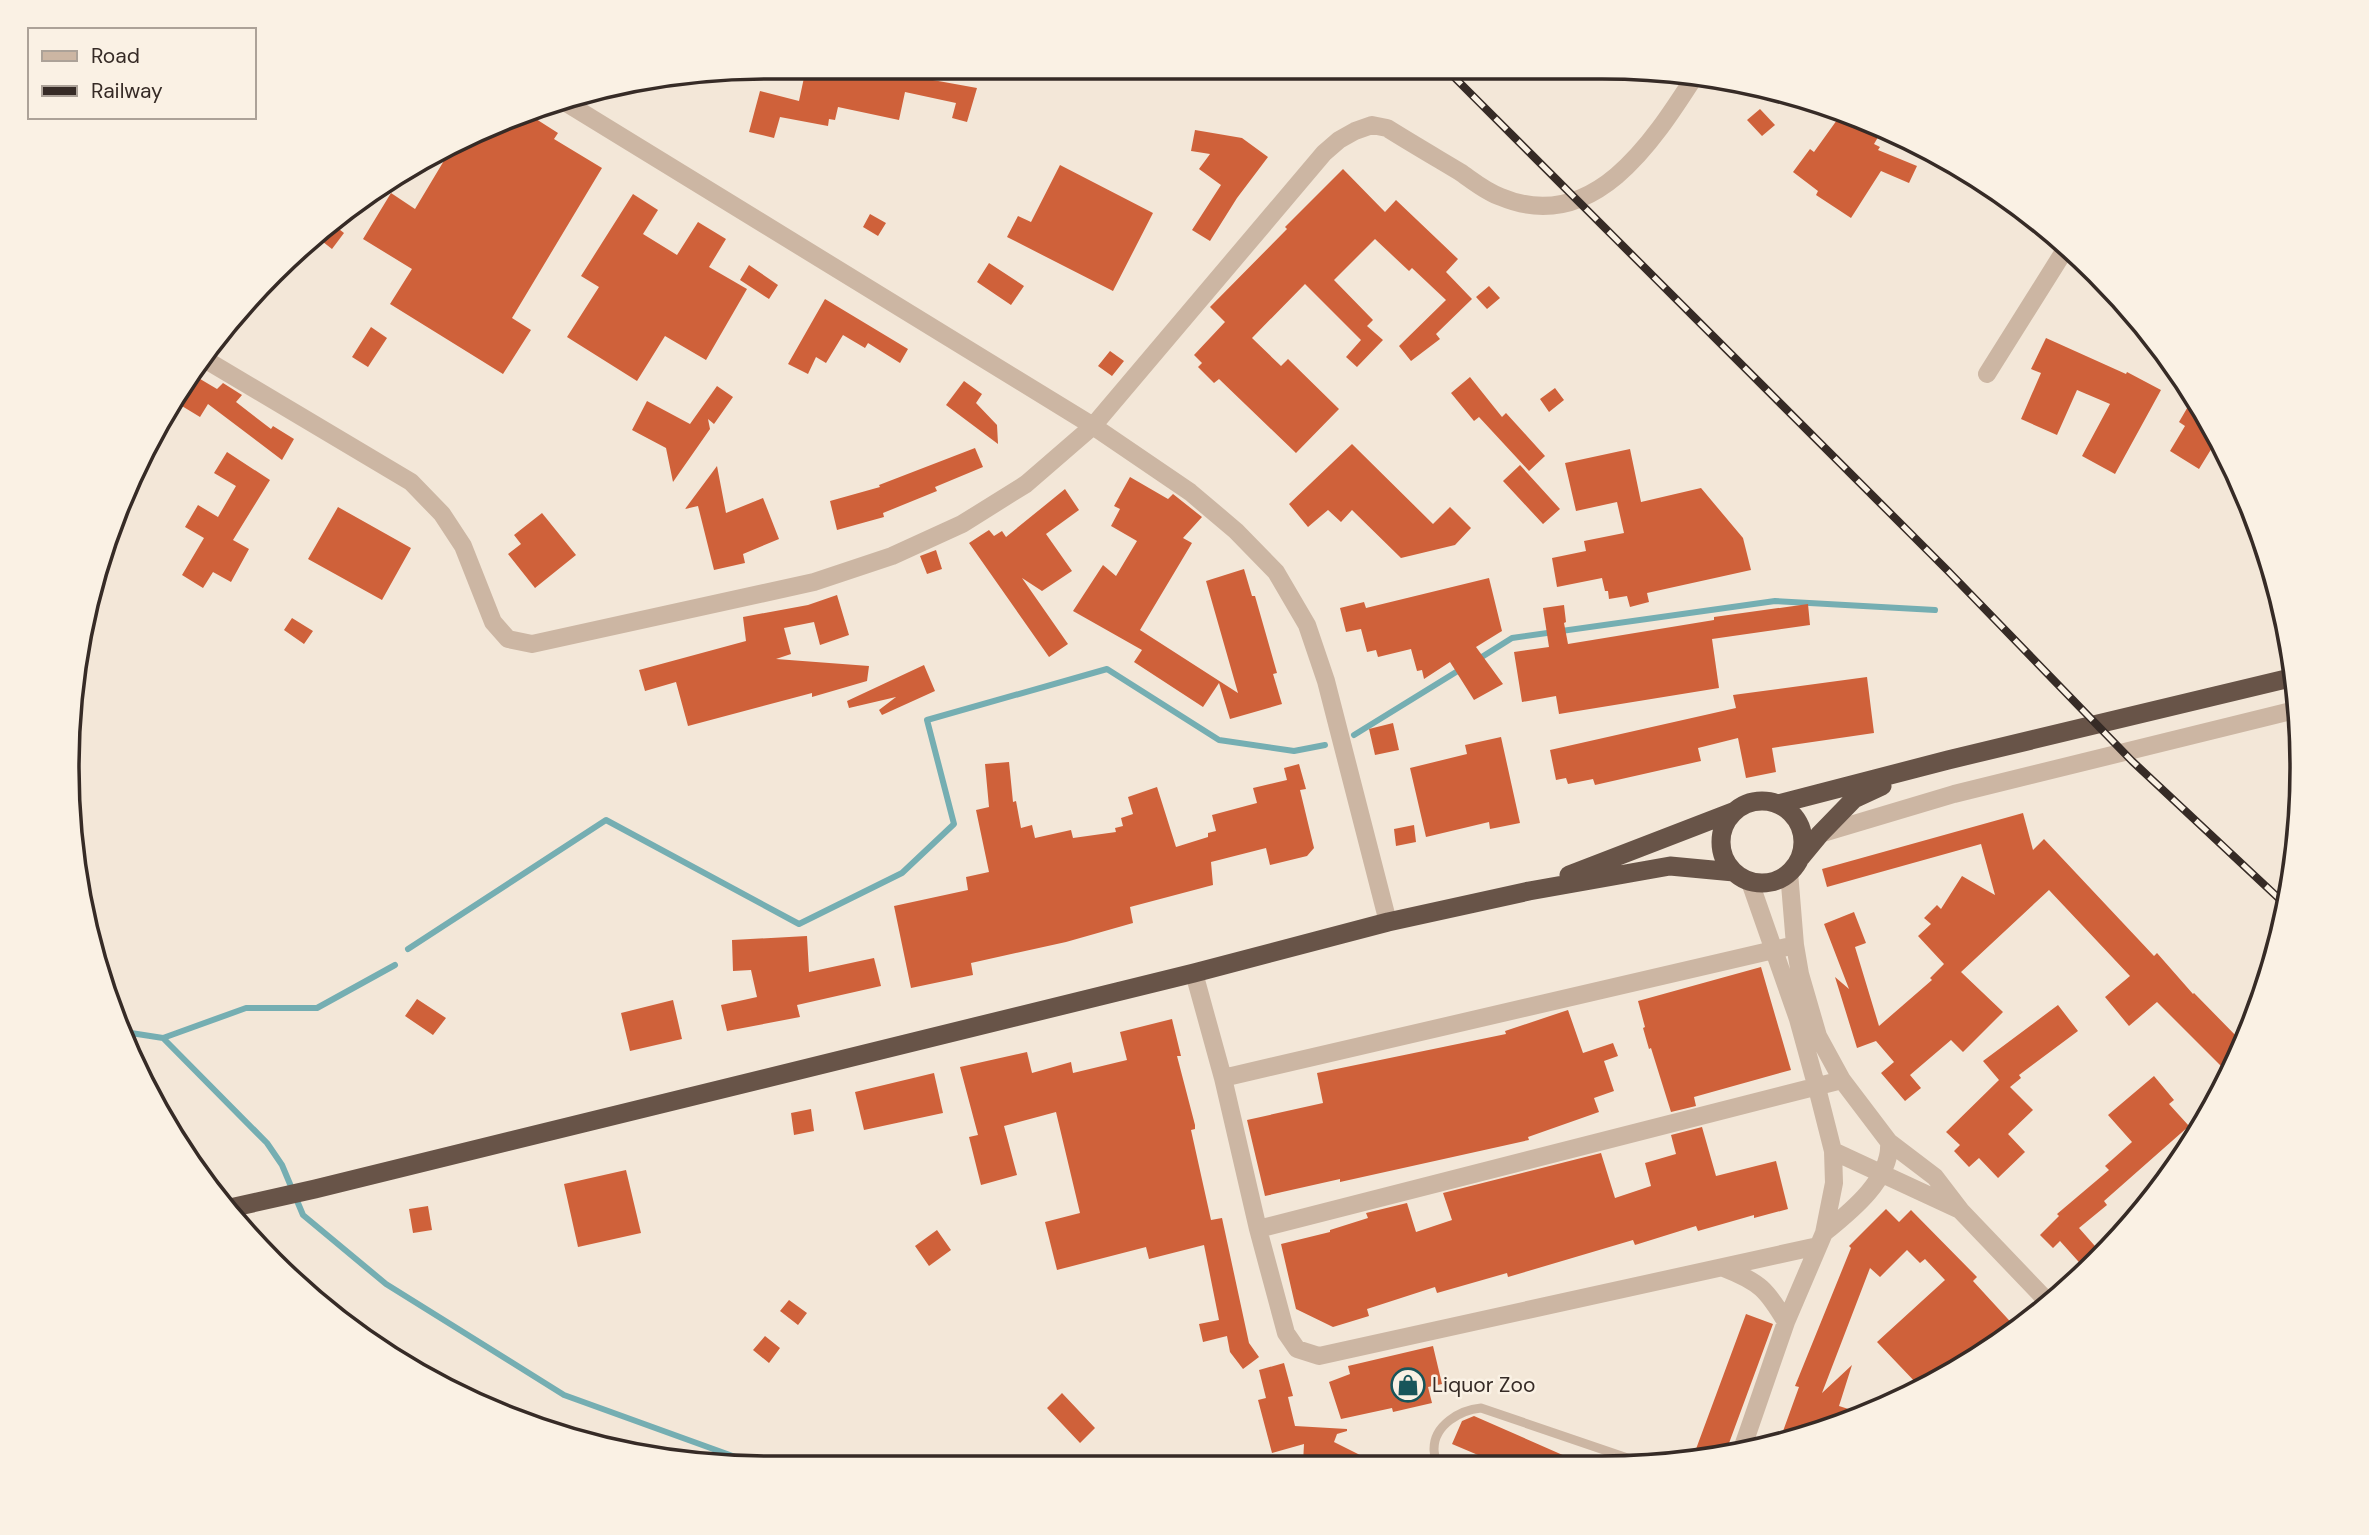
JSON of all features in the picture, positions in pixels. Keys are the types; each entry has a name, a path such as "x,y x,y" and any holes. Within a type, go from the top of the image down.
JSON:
{"highway":[{"path":"1777,804 2284,679"},
{"path":"237,1207 1194,973 1388,922 1529,891 1670,866 1764,883 1778,880 1795,865 1854,799 1924,766"},
{"path":"1742,877 1725,860 1721,847 1722,834 1735,811 1744,804 1755,801 1777,804 1788,810 1797,820 1804,844 1795,865"},
{"path":"1529,891 1735,811"}],"street":[{"path":"211,363 411,482 442,514 463,546 493,622 508,639 532,644 814,582 892,556 962,524 1026,484 1093,426 1282,200 1339,140 1355,131 1372,125 1387,128 1499,197 1539,208 1562,205 1579,200 1605,186 1644,150 1689,85"},
{"path":"574,107 1093,426 1190,492 1236,531 1276,572 1307,625 1326,681 1388,922"},
{"path":"1987,374 2062,255"},
{"path":"1820,834 1954,794 2288,712"},
{"path":"1795,865 1794,944 1818,1036 1842,1080 1889,1142 1935,1177 1961,1211 2043,1296"},
{"path":"1742,877 1776,950 1833,1151 1834,1183 1821,1240 1786,1322 1745,1441"},
{"path":"1223,1078 1794,944"},
{"path":"1194,973 1286,1332 1297,1349 1319,1356 1724,1268 1821,1240 1859,1204 1880,1175 1887,1162 1889,1142"},
{"path":"1258,1229 1842,1080"},
{"path":"1833,1151 1961,1211"},
{"path":"1865,1195 1898,1188 1914,1188"},
{"path":"1724,1268 1751,1279 1771,1298 1786,1322"}],"lane":[{"path":"1435,1456 1434,1447 1441,1429 1466,1409 1481,1408 1620,1456"}],"building":[{"path":"804,79 927,79 977,88 967,122 952,118 956,103 905,92 899,120 838,107 835,120 829,119 828,126 780,117 774,138 749,132 760,91 799,101"},
{"path":"1760,109 1775,125 1762,136 1747,120"},
{"path":"536,119 558,133 554,139 602,168 512,318 531,330 503,374 390,304 412,269 363,239 391,193 415,209 445,160"},
{"path":"1837,120 1878,137 1874,144 1880,147 1878,150 1917,166 1909,183 1881,171 1851,218 1816,195 1818,191 1793,172 1810,149 1814,152"},
{"path":"1195,130 1242,138 1268,157 1237,198 1210,241 1192,230 1221,185 1199,169 1210,154 1191,151"},
{"path":"1060,165 1153,213 1113,291 1007,237 1018,216 1031,222"},
{"path":"1343,169 1385,212 1396,200 1458,259 1446,272 1472,299 1436,334 1440,339 1411,361 1399,346 1446,300 1412,268 1409,271 1375,239 1334,280 1373,320 1367,326 1383,340 1357,367 1346,357 1361,340 1305,284 1252,338 1281,366 1288,359 1339,409 1296,453 1219,379 1214,383 1198,367 1202,363 1194,355 1225,322 1210,307"},
{"path":"633,194 658,210 643,234 677,255 698,222 726,239 709,267 747,289 706,360 665,336 637,381 567,337 599,287 581,276"},
{"path":"870,214 886,223 878,236 863,227"},
{"path":"339,229 344,233 332,249 323,242"},
{"path":"989,263 1024,286 1011,305 977,282"},
{"path":"749,265 778,285 769,299 740,280"},
{"path":"1489,286 1500,298 1487,309 1476,297"},
{"path":"825,299 908,349 900,363 868,343 865,348 843,335 826,363 816,357 808,374 788,364"},
{"path":"371,327 387,338 368,367 352,357"},
{"path":"2046,338 2126,374 2127,372 2161,390 2115,474 2082,456 2110,404 2077,390 2057,435 2021,419 2041,373 2031,369"},
{"path":"1110,351 1124,361 1112,376 1098,366"},
{"path":"1470,377 1502,417 1506,413 1545,456 1529,471 1479,417 1474,421 1451,393"},
{"path":"199,379 217,389 223,383 242,395 236,402 271,429 273,426 294,439 282,460 208,404 200,417 182,406"},
{"path":"964,381 982,394 976,403 997,425 998,444 946,405"},
{"path":"717,386 733,397 714,424 708,419 710,429 673,482 666,448 632,430 647,401 690,424"},
{"path":"1555,388 1564,400 1549,412 1540,399"},
{"path":"2188,407 2211,449 2199,469 2170,451 2185,426 2179,422"},
{"path":"1352,444 1433,524 1450,507 1471,528 1455,545 1401,558 1352,510 1341,522 1328,510 1308,527 1289,504"},
{"path":"975,448 983,467 935,487 937,491 883,513 884,517 837,530 830,501 880,487 879,485"},
{"path":"1630,449 1641,502 1701,488 1743,538 1751,570 1647,593 1649,602 1630,607 1627,596 1609,599 1602,578 1557,587 1552,558 1586,551 1584,541 1624,533 1617,502 1576,511 1565,463"},
{"path":"227,452 270,480 233,540 249,549 231,582 213,572 203,588 182,575 204,538 185,527 198,505 218,517 236,486 214,473"},
{"path":"1520,465 1560,509 1543,524 1503,481"},
{"path":"717,466 726,513 763,498 779,539 743,554 745,563 714,570 698,506 685,509"},
{"path":"1130,477 1168,499 1173,494 1202,517 1183,538 1192,543 1140,630 1238,693 1206,581 1244,569 1252,596 1255,596 1277,673 1273,674 1282,704 1230,719 1219,683 1203,707 1134,662 1142,650 1073,611 1103,565 1116,576 1137,541 1111,526 1120,509 1114,506"},
{"path":"1065,489 1079,510 1046,534 1072,571 1042,591 1022,578 1068,644 1049,657 969,543 989,530 994,536 1002,531 1006,537"},
{"path":"338,507 411,548 382,600 308,559"},
{"path":"542,513 576,555 535,588 508,554 521,544 514,535"},
{"path":"936,550 942,569 927,574 920,556"},
{"path":"1489,578 1502,631 1476,647 1503,684 1474,700 1450,662 1424,679 1422,670 1417,671 1411,649 1378,657 1376,650 1367,652 1361,629 1346,632 1340,608 1364,602 1366,608"},
{"path":"837,595 849,635 820,645 814,622 784,628 791,654 776,659 869,666 867,681 812,697 812,693 688,726 676,682 645,691 639,670 746,641 743,617 808,605"},
{"path":"1808,604 1810,625 1712,639 1719,688 1559,714 1556,696 1522,702 1514,652 1549,647 1543,608 1564,605 1568,644 1714,620 1714,617"},
{"path":"292,618 313,631 304,644 284,630"},
{"path":"924,665 935,691 882,715 879,710 896,697 849,708 847,701"},
{"path":"1867,677 1874,733 1772,748 1776,772 1746,778 1738,738 1698,748 1701,761 1595,785 1593,779 1568,784 1566,778 1556,780 1550,750 1736,708 1733,695"},
{"path":"1393,723 1399,750 1375,755 1369,729"},
{"path":"1501,737 1520,823 1490,829 1489,822 1426,837 1410,768 1467,754 1465,745"},
{"path":"1009,762 1013,802 1016,801 1021,828 1032,825 1035,838 1071,830 1073,838 1116,832 1115,828 1123,826 1121,818 1133,814 1128,797 1157,787 1176,847 1208,837 1208,833 1216,831 1212,815 1257,803 1253,788 1287,780 1284,768 1299,764 1306,789 1300,790 1314,848 1307,856 1270,865 1266,848 1211,862 1213,885 1130,907 1133,923 1066,942 971,963 973,975 911,988 894,906 968,890 966,877 989,872 976,810 989,807 985,764"},
{"path":"2023,813 2033,850 2044,839 2154,956 2157,953 2193,994 2236,1036 2222,1067 2157,1002 2129,1026 2105,997 2130,976 2049,890 1961,972 2003,1012 1963,1052 1951,1040 1910,1075 1921,1088 1905,1101 1881,1073 1894,1062 1876,1041 1857,1048 1835,977 1849,989 1824,924 1854,912 1866,943 1855,947 1879,1026 1932,980 1930,978 1944,964 1918,936 1931,924 1924,918 1937,905 1941,909 1962,876 1995,895 1981,844 1827,887 1822,869"},
{"path":"1414,825 1416,842 1396,846 1394,829"},
{"path":"807,936 809,972 874,958 881,986 797,1005 800,1017 727,1031 721,1005 757,997 751,970 733,971 732,940"},
{"path":"1761,967 1791,1070 1694,1097 1696,1106 1671,1112 1651,1048 1649,1049 1638,1001"},
{"path":"417,999 446,1018 433,1035 405,1016"},
{"path":"673,1000 682,1039 630,1051 621,1013"},
{"path":"2058,1005 2078,1031 2019,1075 2021,1078 2010,1087 2033,1110 2008,1134 2025,1152 1998,1178 1979,1158 1969,1167 1954,1151 1960,1145 1946,1132 1999,1080 1983,1061"},
{"path":"1568,1010 1583,1053 1613,1043 1618,1056 1604,1061 1614,1091 1594,1098 1599,1112 1528,1137 1529,1140 1265,1196 1247,1120 1323,1103 1317,1073 1506,1034 1505,1031"},
{"path":"1172,1019 1181,1056 1177,1056 1195,1125 1195,1129 1191,1130 1211,1220 1222,1218 1249,1343 1259,1357 1243,1369 1230,1352 1227,1336 1203,1342 1199,1324 1219,1320 1204,1245 1149,1259 1146,1247 1057,1270 1045,1222 1080,1213 1056,1112 1004,1126 1017,1175 981,1185 969,1137 978,1135 960,1067 1027,1052 1032,1073 1071,1062 1073,1073 1127,1060 1120,1032"},
{"path":"934,1073 943,1113 864,1130 855,1092"},
{"path":"2154,1076 2174,1100 2169,1104 2189,1126 2104,1201 2107,1205 2079,1228 2096,1247 2080,1263 2060,1241 2053,1248 2040,1235 2059,1216 2057,1214 2109,1170 2105,1166 2132,1142 2108,1115"},
{"path":"811,1109 814,1131 794,1135 791,1113"},
{"path":"1702,1127 1716,1176 1776,1161 1788,1209 1754,1218 1754,1215 1698,1231 1696,1226 1635,1245 1633,1240 1508,1277 1507,1273 1437,1293 1435,1287 1367,1309 1369,1316 1333,1327 1296,1309 1281,1244 1330,1232 1368,1218 1366,1213 1407,1203 1416,1232 1452,1220 1443,1193 1601,1153 1615,1198 1651,1186 1645,1163 1676,1154 1671,1135"},
{"path":"626,1170 641,1233 578,1247 564,1184"},
{"path":"428,1206 432,1230 413,1233 409,1209"},
{"path":"1886,1209 1899,1222 1911,1210 1977,1277 1973,1281 2010,1322 1946,1364 1914,1381 1877,1342 1945,1280 1925,1259 1920,1263 1907,1250 1880,1277 1870,1268 1822,1393 1852,1365 1839,1406 1850,1410 1783,1432 1799,1387 1795,1386 1851,1248 1849,1246"},
{"path":"937,1230 951,1250 929,1266 915,1246"},
{"path":"789,1300 807,1313 798,1325 780,1311"},
{"path":"1746,1314 1773,1324 1729,1444 1696,1449"},
{"path":"765,1336 780,1348 769,1363 753,1350"},
{"path":"1433,1346 1442,1384 1428,1387 1432,1403 1393,1412 1392,1408 1341,1419 1329,1382 1350,1374 1348,1366"},
{"path":"1284,1363 1293,1396 1288,1397 1295,1426 1347,1429 1337,1434 1334,1442 1362,1456 1303,1456 1304,1444 1272,1453 1258,1400 1266,1398 1259,1370"},
{"path":"1062,1393 1095,1428 1080,1443 1047,1408"},
{"path":"1474,1416 1565,1456 1480,1456 1452,1444 1462,1421"}],"waterway":[{"path":"1477,660 1512,638 1775,601 1935,610"},
{"path":"408,949 606,820 799,924 902,873 954,824 927,720 1107,669 1219,740 1294,751 1325,745"},
{"path":"1354,735 1461,669"},
{"path":"163,1038 246,1008 317,1008 395,965"},
{"path":"132,1033 163,1038 267,1143 282,1165 303,1215 386,1284 564,1395 730,1455"}],"railway":[{"path":"1456,79 1948,571 2132,761 2278,897"}],"place":[{"name":"Liquor Zoo","path":"1408,1385"}]}
